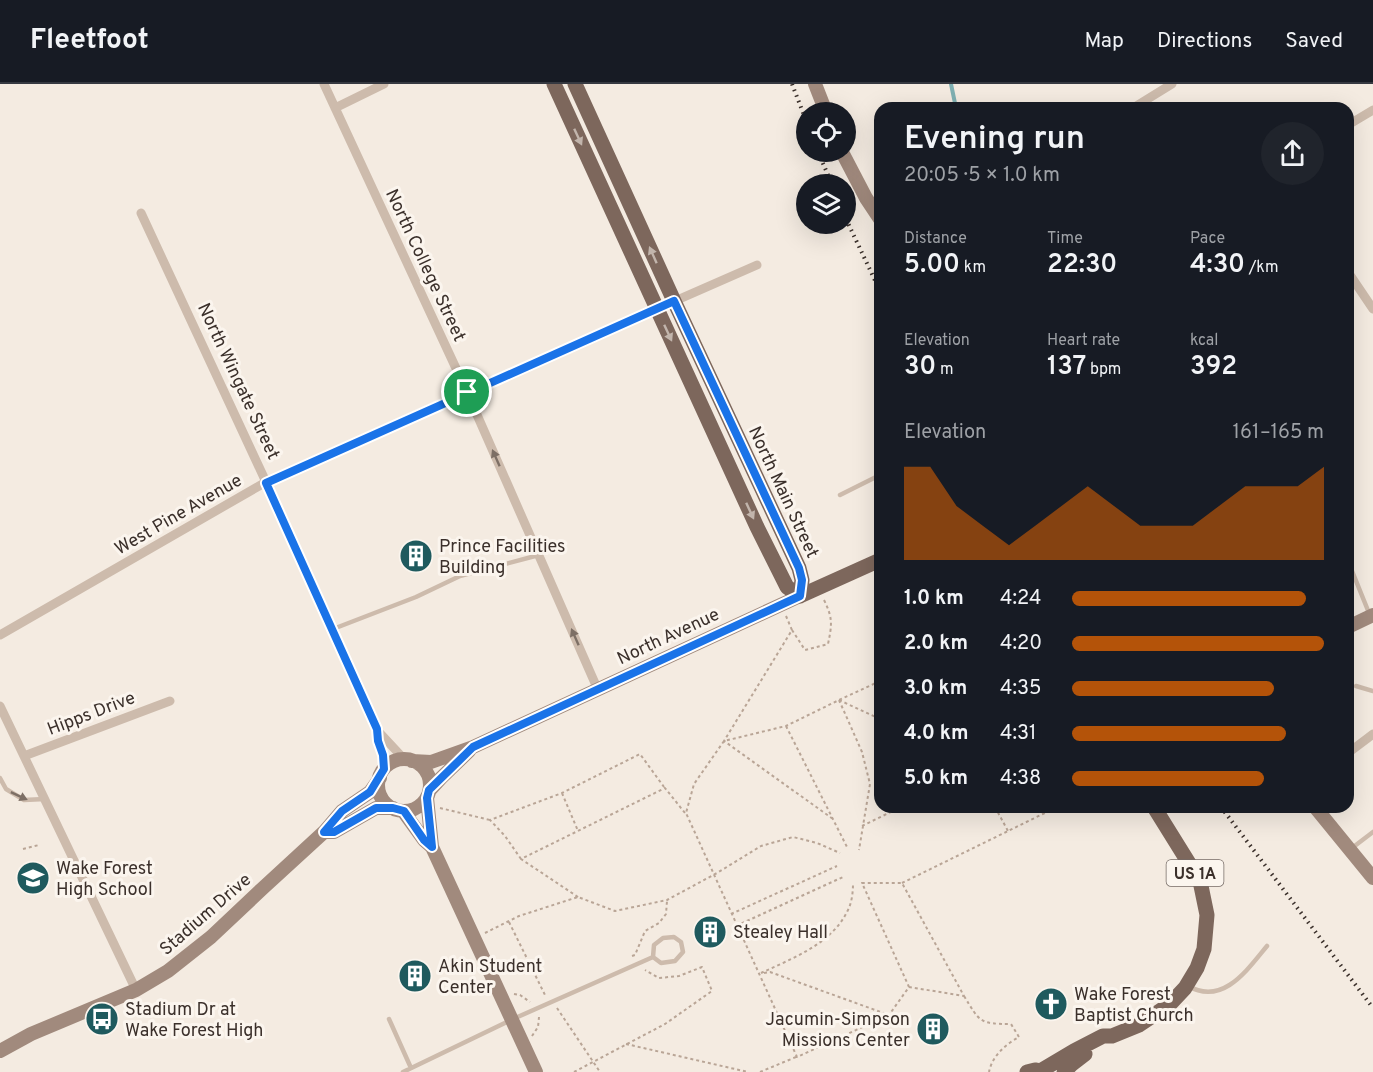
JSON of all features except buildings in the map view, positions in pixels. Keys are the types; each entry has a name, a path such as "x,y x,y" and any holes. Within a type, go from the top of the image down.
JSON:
{"main road":[{"path":"554,84 757,527 787,588 800,596"},
{"name":"North Main Street","path":"575,84 799,568 802,580 800,596"},
{"name":"North Avenue","path":"800,596 874,563"},
{"name":"US 1A","path":"1038,1072 1103,1036 1112,1036 1151,1017 1170,1004 1197,968 1204,949 1207,915 1200,881 1158,813"},
{"name":"US 1A","path":"1064,1072 1085,1054 1106,1044 1112,1036"}],"street":[{"name":"North College Street","path":"324,84 467,392 598,690"},
{"path":"334,108 384,84"},
{"path":"815,84 822,102"},
{"path":"1143,102 1172,84"},
{"path":"1354,121 1373,110"},
{"path":"847,162 874,210"},
{"name":"North Wingate Street","path":"141,213 377,729 383,755 382,774"},
{"name":"West Pine Avenue","path":"0,635 266,483 757,265"},
{"path":"1354,281 1373,309"},
{"name":"North Avenue","path":"408,760 431,762 473,747 800,596"},
{"path":"1354,624 1372,615"},
{"name":"Hipps Drive","path":"24,756 170,701"},
{"path":"0,706 136,990"},
{"name":"North Wingate Street","path":"377,729 408,760"},
{"path":"1354,748 1373,734"},
{"name":"North Avenue","path":"431,798 473,747"},
{"path":"432,847 430,783 424,769 419,764 408,760 396,761 389,765 382,774 379,787 381,795 386,803 398,809 432,847 536,1072"},
{"name":"Stadium Drive","path":"0,1051 31,1034 136,990 168,971 211,937 324,832 342,811 370,792 382,774"},
{"path":"398,809 415,808 431,798"},
{"name":"Stadium Drive","path":"324,832 334,832 376,808 398,809"},
{"path":"1320,813 1373,878"}],"lane":[{"path":"840,495 874,478"},
{"path":"333,630 416,597 460,576 538,555"},
{"path":"1354,574 1372,615"},
{"path":"1356,686 1373,691"},
{"path":"0,778 6,789 24,800 45,799"},
{"path":"1350,849 1373,832"},
{"path":"674,937 681,942 683,952 675,962 661,963 653,957 654,945 663,938 674,937"},
{"path":"1186,985 1194,990 1221,991 1229,987 1267,946"},
{"path":"403,1072 513,1019 653,957"},
{"path":"389,1019 411,1068"}],"path":[{"path":"786,616 792,630 806,650 828,644 832,624 823,599"},
{"path":"686,813 694,784 724,741 792,630"},
{"path":"724,741 786,726 874,684"},
{"path":"838,700 874,716"},
{"path":"838,700 862,752 870,784 859,850"},
{"path":"786,726 848,849"},
{"path":"724,741 833,819"},
{"path":"490,820 562,793 640,754 686,813 797,1057"},
{"path":"521,859 665,788"},
{"path":"562,793 578,831"},
{"path":"431,798 490,820 521,859 578,897 615,911 667,900 761,846 793,837 817,843 840,853"},
{"path":"862,826 889,813"},
{"path":"998,813 1008,831"},
{"path":"909,987 862,883 902,883 1045,813"},
{"path":"23,849 39,845"},
{"path":"731,914 837,866"},
{"path":"736,926 843,877"},
{"path":"854,883 848,911 832,932 808,950 761,973 770,972 890,1015"},
{"path":"902,883 979,1019 993,1024 1011,1024 1019,1037 1008,1043 991,1063 989,1072"},
{"path":"485,933 519,916 578,897"},
{"path":"625,960 635,955 645,931 659,923 666,914 667,900"},
{"path":"509,922 546,997 539,1000"},
{"path":"574,1072 665,1024 712,991 702,967 679,976 659,978 644,969"},
{"path":"760,1072 890,1015 909,987"},
{"path":"909,987 964,996"},
{"path":"511,994 520,995 532,1004"},
{"path":"557,1008 600,1072"},
{"path":"531,1038 538,1027 538,1017 548,1013"},
{"path":"626,1044 748,1072"}],"waterway":[{"path":"951,84 955,102"}],"railway":[{"path":"792,84 799,102"},
{"path":"822,162 828,174"},
{"path":"853,234 874,278"},
{"path":"1226,813 1373,1008"}],"place":[{"name":"Prince Facilities Building","path":"416,556"},
{"name":"Wake Forest High School","path":"33,878"},
{"name":"Stealey Hall","path":"710,932"},
{"name":"Akin Student Center","path":"415,976"},
{"name":"Wake Forest Baptist Church","path":"1051,1004"},
{"name":"Stadium Dr at Wake Forest High","path":"102,1019"},
{"name":"Jacumin-Simpson Missions Center","path":"933,1029"}],"route":[{"path":"674,301 799,568 802,580 800,596 473,747 429,790 427,798 432,847 424,840 404,811 393,808 376,808 334,832 324,832 342,811 370,792 384,769 383,755 377,729 266,483 467,392 674,301"}]}
